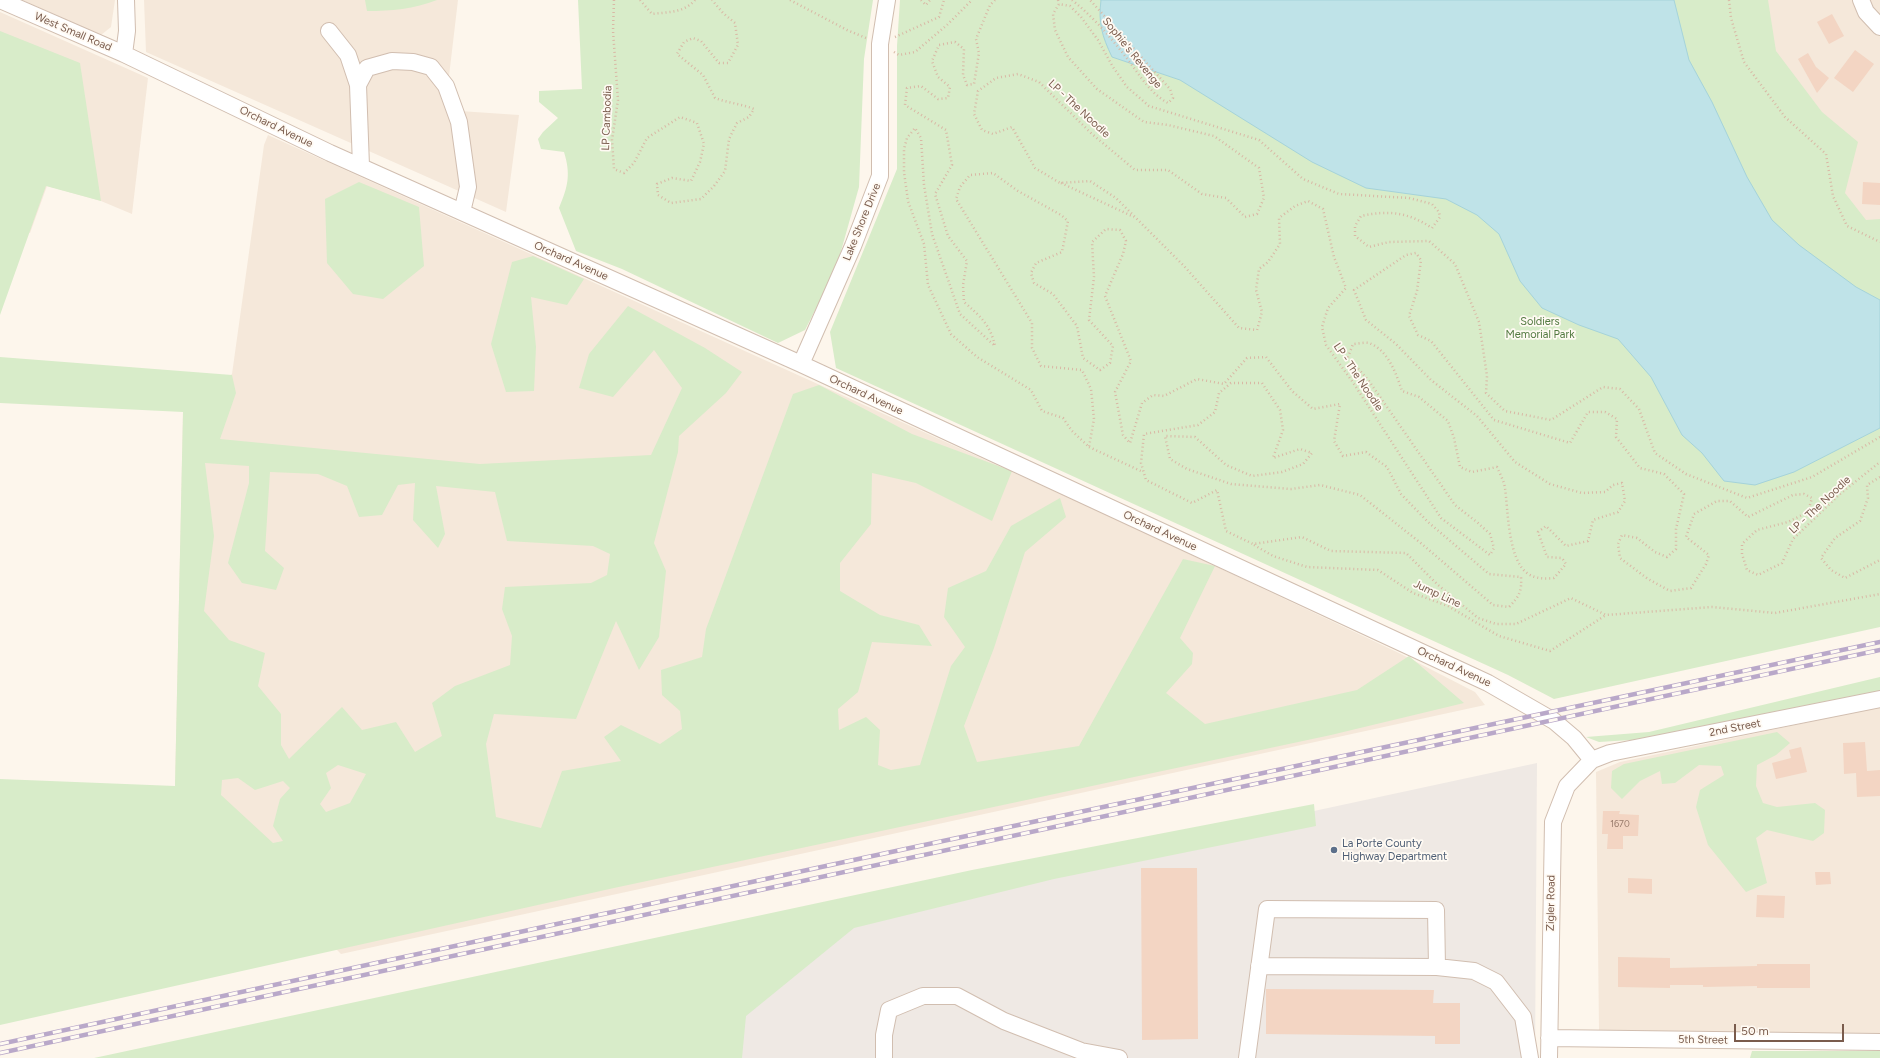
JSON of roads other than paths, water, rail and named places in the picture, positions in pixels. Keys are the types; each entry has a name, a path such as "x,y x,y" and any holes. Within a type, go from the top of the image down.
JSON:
{"street":[{"name":"West Small Road","path":"0,0 124,54"},
{"path":"124,54 127,31 126,0"},
{"name":"Lake Shore Drive","path":"801,364 853,246 880,176 880,44 887,0"},
{"path":"1861,0 1866,12 1880,27"},
{"path":"329,31 348,55 358,85 360,166"},
{"name":"Orchard Avenue","path":"124,54 360,166 801,364 1488,683 1554,721 1574,738 1592,760"},
{"path":"358,85 367,68 392,61 413,62 431,67 446,86 459,122 468,187 462,212"},
{"name":"2nd Street","path":"1592,760 1610,753 1880,699"},
{"name":"Zigler Road","path":"1549,1058 1553,822 1567,786 1592,760"},
{"path":"1247,1058 1267,909 1436,910 1438,967"},
{"path":"1259,966 1438,967 1474,971 1496,982 1523,1016 1530,1058"},
{"path":"884,1058 884,1035 889,1010 923,996 956,996 1004,1021 1081,1051 1119,1058"},
{"name":"5th Street","path":"1549,1038 1880,1042"}],"water":[{"path":"1101,0 1674,0 1689,60 1712,102 1747,177 1772,220 1799,245 1856,287 1880,300 1880,428 1794,472 1755,485 1724,481 1702,453 1682,435 1651,377 1618,339 1579,325 1542,308 1520,281 1499,234 1477,215 1446,199 1366,188 1312,162 1180,80 1112,57 1102,29 1100,16"}],"railway":[{"path":"0,1044 863,858 1880,642"},
{"path":"0,1053 1880,650"}],"place":[{"name":"La Porte County Highway Department","path":"1334,850"}],"park label":[{"name":"Soldiers Memorial Park","path":"1540,328"}]}
